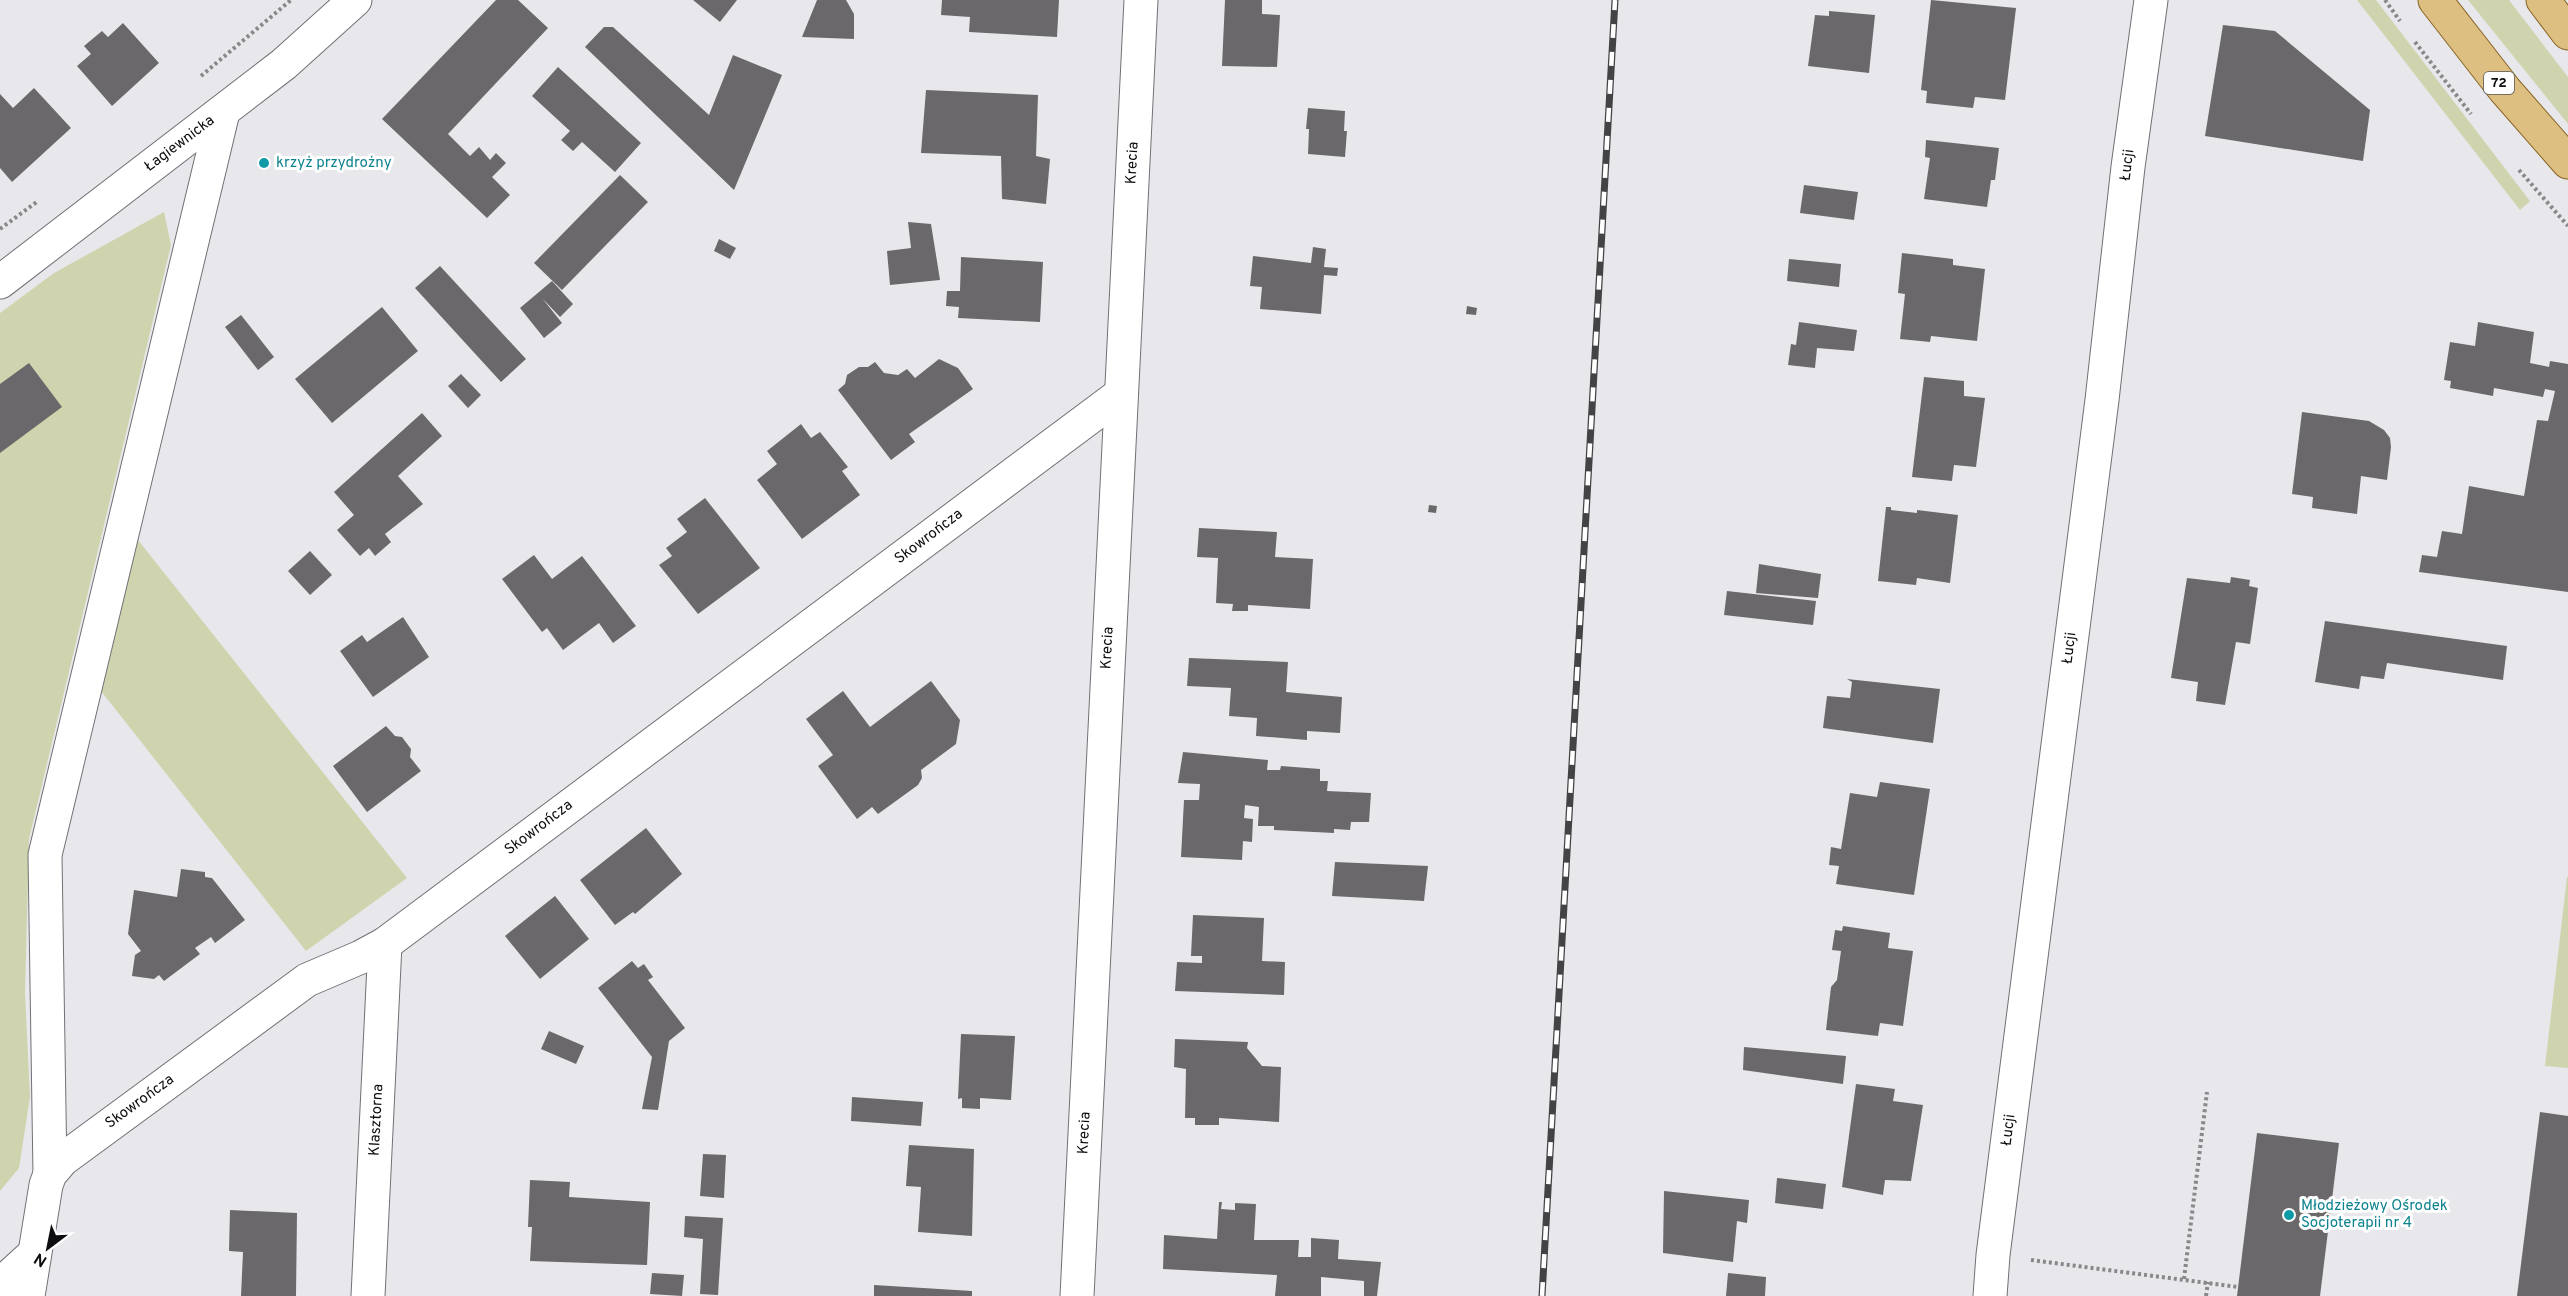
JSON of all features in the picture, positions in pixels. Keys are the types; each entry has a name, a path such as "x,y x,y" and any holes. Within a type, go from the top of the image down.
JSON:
{"main road":[{"name":"72","path":"2435,0 2505,90 2568,162"},
{"path":"2543,0 2568,33"}],"street":[{"name":"Łagiewnicka","path":"0,282 292,57 355,0"},
{"name":"Krecia","path":"1077,1296 1141,0"},
{"name":"Łucji","path":"1990,1296 1993,1255 2102,400 2128,167 2151,0"},
{"path":"28,1296 33,1255 50,1174 45,855 223,111"},
{"name":"Skowrończa","path":"50,1174 63,1160 307,980 385,944 1121,394"},
{"name":"Klasztorna","path":"368,1296 385,944"},
{"path":"0,1285 33,1255"}],"path":[{"path":"196,79 291,0"},
{"path":"0,229 47,194"},
{"path":"2184,1279 2207,1092"},
{"path":"1993,1255 2238,1287"},
{"path":"2206,1296 2208,1282"}],"green space":[{"path":"2357,0 2376,0 2530,201 2520,210"},
{"path":"2468,0 2509,0 2568,77 2568,124"},
{"path":"164,212 171,245 29,839 25,993 30,1097 19,1168 0,1191 0,313 54,273"},
{"path":"134,535 407,878 306,951 101,691"},
{"path":"2568,877 2568,1068 2545,1066"}],"building":[{"path":"496,0 518,0 548,28 448,134 470,156 479,147 490,160 496,153 506,163 492,177 510,195 487,218 382,119"},
{"path":"693,0 737,0 720,22"},
{"path":"817,0 846,0 854,14 854,39 802,37"},
{"path":"942,0 1059,0 1057,37 969,32 970,17 941,15"},
{"path":"1225,0 1262,0 1262,14 1280,15 1277,67 1222,66"},
{"path":"1931,0 2016,8 2005,100 1975,97 1973,108 1926,103 1927,91 1921,90"},
{"path":"1829,11 1875,15 1869,73 1808,66 1815,15 1829,16"},
{"path":"123,23 159,63 112,106 77,66 91,54 84,46 102,31 108,37"},
{"path":"2223,25 2275,31 2370,110 2363,161 2205,136"},
{"path":"604,27 613,27 709,115 733,55 782,75 734,190 585,47"},
{"path":"558,67 641,143 615,172 582,142 573,151 561,140 570,131 532,96"},
{"path":"34,88 71,128 12,182 0,168 0,94 13,108"},
{"path":"926,90 1038,95 1036,156 1050,159 1046,204 1002,199 1001,156 921,153"},
{"path":"1308,108 1345,111 1344,131 1347,131 1345,157 1308,154 1309,129 1306,129"},
{"path":"1926,140 1999,148 1995,180 1991,180 1987,207 1924,199 1930,158 1925,157"},
{"path":"620,175 648,202 562,290 534,263"},
{"path":"1804,185 1858,192 1854,220 1800,213"},
{"path":"908,222 931,224 940,280 890,285 887,251 911,248"},
{"path":"719,239 736,248 730,259 714,251"},
{"path":"1313,247 1326,249 1324,267 1338,268 1337,276 1324,275 1321,314 1260,309 1262,287 1250,286 1253,256 1311,263"},
{"path":"1902,253 1953,259 1953,265 1985,269 1977,341 1931,336 1930,342 1900,339 1905,294 1898,293"},
{"path":"961,257 1043,262 1040,322 958,318 959,307 946,306 947,291 960,291"},
{"path":"1789,259 1841,264 1839,287 1787,281"},
{"path":"440,266 526,359 501,382 415,288"},
{"path":"552,281 573,304 560,317 542,298 562,323 544,338 520,308"},
{"path":"1467,306 1477,308 1476,315 1466,314"},
{"path":"382,307 418,351 332,423 295,379"},
{"path":"241,315 274,357 258,370 225,327"},
{"path":"1799,322 1857,330 1854,351 1817,348 1815,368 1788,365 1791,344 1796,345"},
{"path":"2478,322 2534,332 2530,363 2549,367 2550,361 2568,364 2568,592 2419,572 2422,555 2437,557 2442,531 2462,534 2469,486 2524,496 2537,420 2548,421 2555,391 2545,389 2543,397 2494,388 2493,396 2450,388 2451,381 2444,380 2450,342 2475,346"},
{"path":"939,359 958,368 973,389 909,434 915,442 891,460 838,390 845,384 847,375 859,367 868,367 875,362 884,373 898,375 907,369 915,378"},
{"path":"29,363 62,407 0,453 0,384"},
{"path":"461,374 481,395 468,408 448,386"},
{"path":"1924,377 1964,381 1964,396 1985,398 1976,467 1954,465 1952,481 1912,477"},
{"path":"2302,412 2369,421 2384,430 2390,438 2387,480 2361,476 2357,514 2312,508 2313,497 2292,494"},
{"path":"422,413 442,436 398,476 423,504 385,534 391,542 375,556 369,548 360,556 337,530 354,515 334,492"},
{"path":"801,424 811,438 820,432 848,467 842,471 860,495 802,539 757,480 777,464 767,451"},
{"path":"705,498 760,568 698,614 659,565 672,556 666,548 687,532 677,519"},
{"path":"1429,505 1437,506 1436,513 1428,512"},
{"path":"1886,507 1891,507 1891,510 1917,513 1917,510 1958,515 1950,583 1917,578 1916,585 1878,581"},
{"path":"1199,528 1277,532 1275,557 1313,559 1310,609 1248,605 1248,611 1232,611 1233,604 1216,603 1218,558 1197,557"},
{"path":"310,551 332,575 310,595 288,571"},
{"path":"534,555 552,579 582,556 636,626 613,643 599,623 563,650 547,628 542,632 502,579"},
{"path":"1759,564 1821,574 1818,598 1756,593"},
{"path":"2231,577 2250,580 2249,586 2258,588 2250,644 2236,642 2225,705 2196,701 2198,682 2171,678 2187,578 2230,583"},
{"path":"1727,591 1816,601 1813,625 1724,615"},
{"path":"403,617 429,657 373,697 340,651 362,635 367,642"},
{"path":"2325,621 2507,646 2503,680 2387,663 2384,679 2361,676 2359,689 2315,682"},
{"path":"1189,658 1288,662 1286,692 1342,697 1340,733 1307,731 1307,740 1256,736 1257,718 1229,716 1231,688 1187,686"},
{"path":"1847,679 1940,689 1933,743 1823,728 1827,696 1850,698 1852,682"},
{"path":"931,681 960,720 956,744 921,770 922,778 918,785 878,814 872,807 857,819 818,766 833,755 806,719 843,691 870,727"},
{"path":"386,726 395,736 402,737 411,749 410,757 421,771 367,812 333,766"},
{"path":"1183,752 1268,760 1267,770 1280,770 1281,766 1320,769 1320,781 1328,781 1327,791 1371,793 1369,822 1351,822 1350,830 1334,829 1334,833 1274,830 1274,826 1258,826 1259,807 1245,805 1244,818 1253,819 1252,842 1243,841 1242,860 1181,857 1184,800 1199,800 1200,784 1178,783"},
{"path":"1880,782 1930,789 1914,895 1836,884 1839,866 1829,865 1831,847 1841,849 1850,793 1877,797"},
{"path":"646,828 682,874 635,914 633,912 615,925 580,880"},
{"path":"1335,862 1428,866 1424,901 1332,896"},
{"path":"181,869 205,872 205,877 212,878 245,920 215,943 211,937 195,948 200,954 164,981 159,975 154,979 132,976 135,955 141,951 128,934 134,890 177,897"},
{"path":"555,896 589,939 540,979 505,936"},
{"path":"1193,915 1264,918 1262,961 1285,962 1284,995 1175,991 1177,962 1202,963 1202,956 1191,956"},
{"path":"1843,926 1890,933 1888,948 1913,951 1903,1026 1880,1023 1878,1036 1826,1030 1831,987 1837,980 1841,951 1832,950 1835,930 1842,931"},
{"path":"632,961 638,968 644,964 653,977 648,980 685,1028 669,1041 658,1110 642,1109 652,1057 598,988"},
{"path":"549,1031 584,1046 576,1064 541,1049"},
{"path":"961,1034 1015,1036 1011,1100 980,1098 980,1109 962,1108 962,1098 958,1099"},
{"path":"1175,1039 1248,1042 1247,1048 1262,1066 1281,1067 1279,1122 1219,1118 1219,1125 1195,1125 1195,1118 1185,1118 1186,1069 1174,1067"},
{"path":"1744,1047 1846,1056 1843,1084 1743,1070"},
{"path":"1856,1084 1895,1089 1893,1101 1923,1105 1911,1181 1885,1180 1883,1195 1842,1187"},
{"path":"852,1097 923,1102 921,1126 851,1121"},
{"path":"2540,1112 2568,1116 2568,1296 2517,1296"},
{"name":"Młodzieżowy Ośrodek Socjoterapii nr 4","path":"2257,1133 2339,1143 2320,1296 2237,1296"},
{"path":"909,1145 974,1149 972,1236 918,1232 921,1187 906,1186"},
{"path":"703,1154 726,1155 724,1198 700,1196"},
{"path":"1777,1178 1826,1184 1823,1209 1775,1203"},
{"path":"530,1180 570,1182 569,1197 650,1202 647,1265 530,1261 532,1227 528,1227"},
{"path":"1664,1191 1749,1200 1747,1223 1737,1221 1733,1262 1663,1253"},
{"path":"1219,1202 1222,1202 1221,1209 1235,1210 1235,1203 1256,1204 1254,1240 1299,1240 1298,1257 1311,1257 1311,1238 1339,1240 1338,1259 1381,1262 1377,1296 1364,1296 1364,1281 1321,1277 1321,1296 1275,1296 1277,1275 1163,1269 1164,1235 1217,1239"},
{"path":"230,1210 297,1213 296,1296 241,1296 243,1252 229,1251"},
{"path":"685,1216 723,1218 718,1295 700,1294 703,1239 684,1237"},
{"path":"652,1273 684,1275 682,1296 650,1294"},
{"path":"1728,1273 1766,1277 1765,1296 1726,1296"},
{"path":"874,1285 972,1291 972,1296 874,1296"}],"railway":[{"path":"1542,1296 1615,0"}],"place":[{"name":"krzyż przydrożny","path":"264,163"},
{"name":"Młodzieżowy Ośrodek Socjoterapii nr 4","path":"2289,1215"}]}
